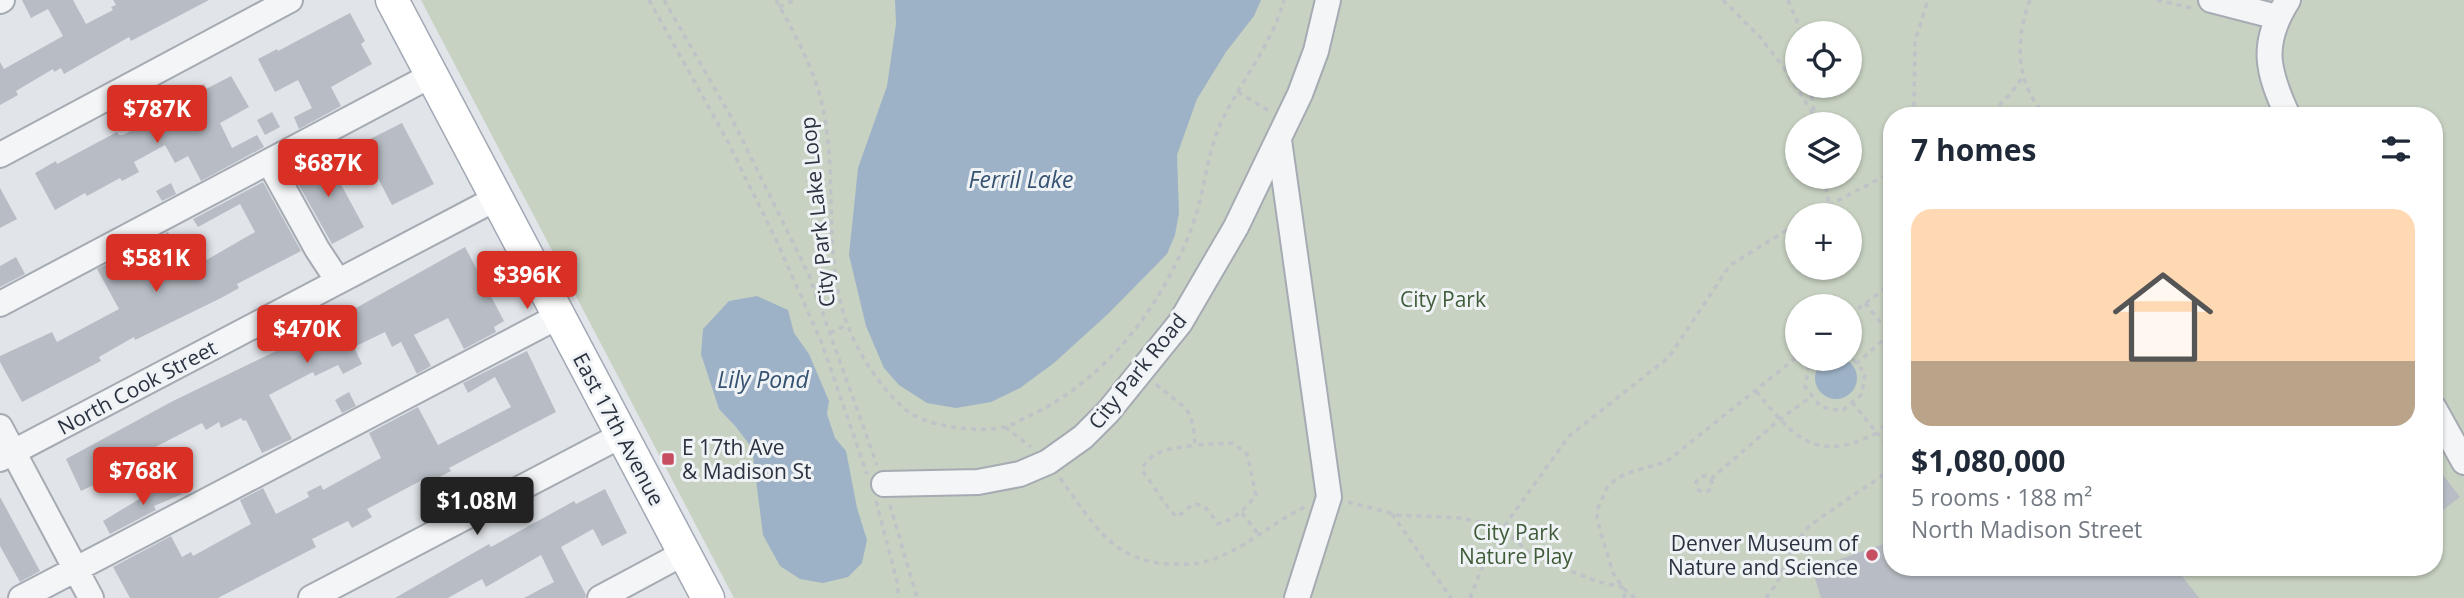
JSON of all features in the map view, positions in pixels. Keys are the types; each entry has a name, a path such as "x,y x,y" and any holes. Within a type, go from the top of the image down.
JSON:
{"main road":[{"name":"East 17th Avenue","path":"392,0 708,598"}],"street":[{"path":"0,155 290,0"},
{"name":"City Park Road","path":"876,488 978,482 1020,474 1048,461 1083,437 1108,412 1180,323 1236,227 1282,131 1316,51 1328,0"},
{"path":"2202,4 2283,8 2270,38 2268,59 2285,107"},
{"path":"0,304 432,75"},
{"path":"1282,131 1329,497 1297,598"},
{"path":"269,162 317,249 338,281"},
{"name":"North Cook Street","path":"7,456 497,198"},
{"path":"21,598 559,316"},
{"path":"2443,424 2464,462"},
{"path":"0,426 7,456 91,598"},
{"path":"311,598 622,435"},
{"path":"600,598 684,553"}],"path":[{"path":"649,0 727,140 778,244 821,341 917,598"},
{"path":"664,0 731,117 809,275 830,333 876,488 898,585 898,598"},
{"name":"City Park Lake Loop","path":"775,0 807,59 819,88 830,156 838,294 856,346 883,387 908,412 944,426 973,429 1005,426 1041,410 1063,396 1093,374 1121,347 1148,312 1171,274 1195,220 1220,126 1271,31 1284,0"},
{"path":"779,7 794,0"},
{"path":"1723,0 1759,36 1812,112"},
{"path":"1788,0 1797,21"},
{"path":"1914,107 1914,54 1918,28 1928,0"},
{"path":"2030,0 2022,29 2022,78 2040,107"},
{"path":"2157,0 2202,4"},
{"path":"1997,107 2007,99 2022,78"},
{"path":"1238,92 1282,131"},
{"path":"1831,203 1883,177"},
{"path":"1470,598 1484,563 1503,528 1569,436 1669,357 1731,265 1785,231"},
{"path":"1883,289 1864,303 1883,325"},
{"path":"830,333 848,324"},
{"path":"1862,359 1883,341"},
{"path":"1121,347 1142,371 1187,408 1194,425 1195,445"},
{"path":"1635,598 1622,587 1613,573 1597,518 1598,508 1607,488 1617,478 1630,472 1667,462 1785,367"},
{"path":"1808,371 1805,387 1821,407 1842,411 1862,394 1865,373 1862,370"},
{"path":"1756,391 1779,420 1796,434 1822,447 1854,444 1877,433 1883,427"},
{"path":"1711,479 1779,420 1812,396"},
{"path":"1852,402 1883,440"},
{"path":"1005,426 1048,461"},
{"path":"1233,443 1247,454 1256,495 1242,513 1217,524 1210,511 1202,505 1193,504 1177,517 1142,470 1145,461 1160,452 1195,445 1233,443"},
{"path":"1766,598 1777,583 1792,548 1810,524 1883,475"},
{"path":"1700,477 1711,479 1712,487 1709,491 1704,493 1698,489 1696,481 1700,477"},
{"path":"1242,513 1259,536"},
{"path":"1391,513 1451,598"},
{"path":"1622,587 1625,598"}],"green space":[{"name":"City Park","path":"421,0 2464,0 2464,598 734,598"}],"water":[{"name":"Ferril Lake","path":"895,0 1261,0 1254,16 1226,52 1197,99 1177,155 1179,213 1175,235 1167,254 1109,313 1054,363 1020,388 991,402 956,408 927,403 899,385 884,368 866,326 849,255 858,168 887,86 896,24"},
{"name":"Lily Pond","path":"757,296 788,310 794,333 809,354 829,401 827,414 835,438 846,451 857,508 867,540 862,563 848,577 823,583 800,579 780,566 763,535 752,448 719,409 701,354 703,329 729,301"},
{"path":"1816,371 1856,371 1856,386 1844,398 1828,398 1816,386"}],"building":[{"path":"22,0 73,0 86,24 113,10 111,7 116,5 113,0 209,0 131,41 129,37 64,74 61,68 54,72 53,69 16,91 18,95 0,105 0,62 4,69 63,36 48,9 31,18"},
{"path":"350,13 365,41 361,44 372,64 331,87 341,106 299,129 294,117 312,108 298,80 275,92 258,59"},
{"path":"231,76 249,107 220,123 232,148 257,135 264,147 201,181 188,156 175,163 165,145 134,162 139,172 122,181 120,178 87,196 85,193 55,210 35,173 117,132 123,135 160,115 157,111 178,97 204,84 206,89"},
{"path":"272,112 280,127 265,135 257,120"},
{"path":"402,123 434,184 392,205 360,144"},
{"path":"324,153 364,227 332,244 291,171"},
{"path":"263,182 301,251 237,284 239,288 221,298 135,340 134,337 99,357 101,361 22,402 0,362 0,356 52,332 57,342 119,309 97,269 168,232 189,270 255,232 240,204 198,227 193,219"},
{"path":"171,183 176,194 162,201 156,191"},
{"path":"0,188 17,219 0,228"},
{"path":"465,247 504,321 494,327 496,332 464,349 448,318 414,335 431,366 417,374 401,342 392,347 385,332 354,347 362,364 343,374 338,365 315,376 313,372 269,395 292,439 262,453 246,420 241,418 221,428 219,422 206,430 202,423 128,461 132,469 113,480 111,477 81,491 66,459 173,401 297,341"},
{"path":"16,257 25,274 0,287 0,266"},
{"path":"527,351 556,412 449,468 451,471 430,482 428,477 367,509 372,517 352,528 348,521 312,539 316,547 218,598 130,598 113,567 171,536 182,557 191,552 193,556 251,524 240,500 263,488 276,514 309,497 307,492 321,485 323,490 381,458 369,433 418,407 438,445 511,407 495,377 468,393 463,383"},
{"path":"349,392 356,406 342,413 335,400"},
{"path":"2443,475 2460,497 2443,510"},
{"path":"174,478 182,494 154,506 156,510 110,534 103,521"},
{"path":"605,489 627,533 602,546 593,529 561,547 586,595 585,598 524,598 554,582 541,555 486,587 482,579 448,598 395,598 489,544 491,547 574,501 576,504"},
{"path":"0,497 40,571 20,582 0,546"},
{"name":"Denver Museum of Nature and Science","path":"1883,544 1883,576 2182,576 2199,598 1821,598 1812,569"}],"place":[{"name":"E 17th Ave & Madison St","path":"668,459"},
{"name":"Denver Museum of Nature and Science","path":"1872,555"}],"park label":[{"name":"City Park Nature Play","path":"1516,544"}]}
